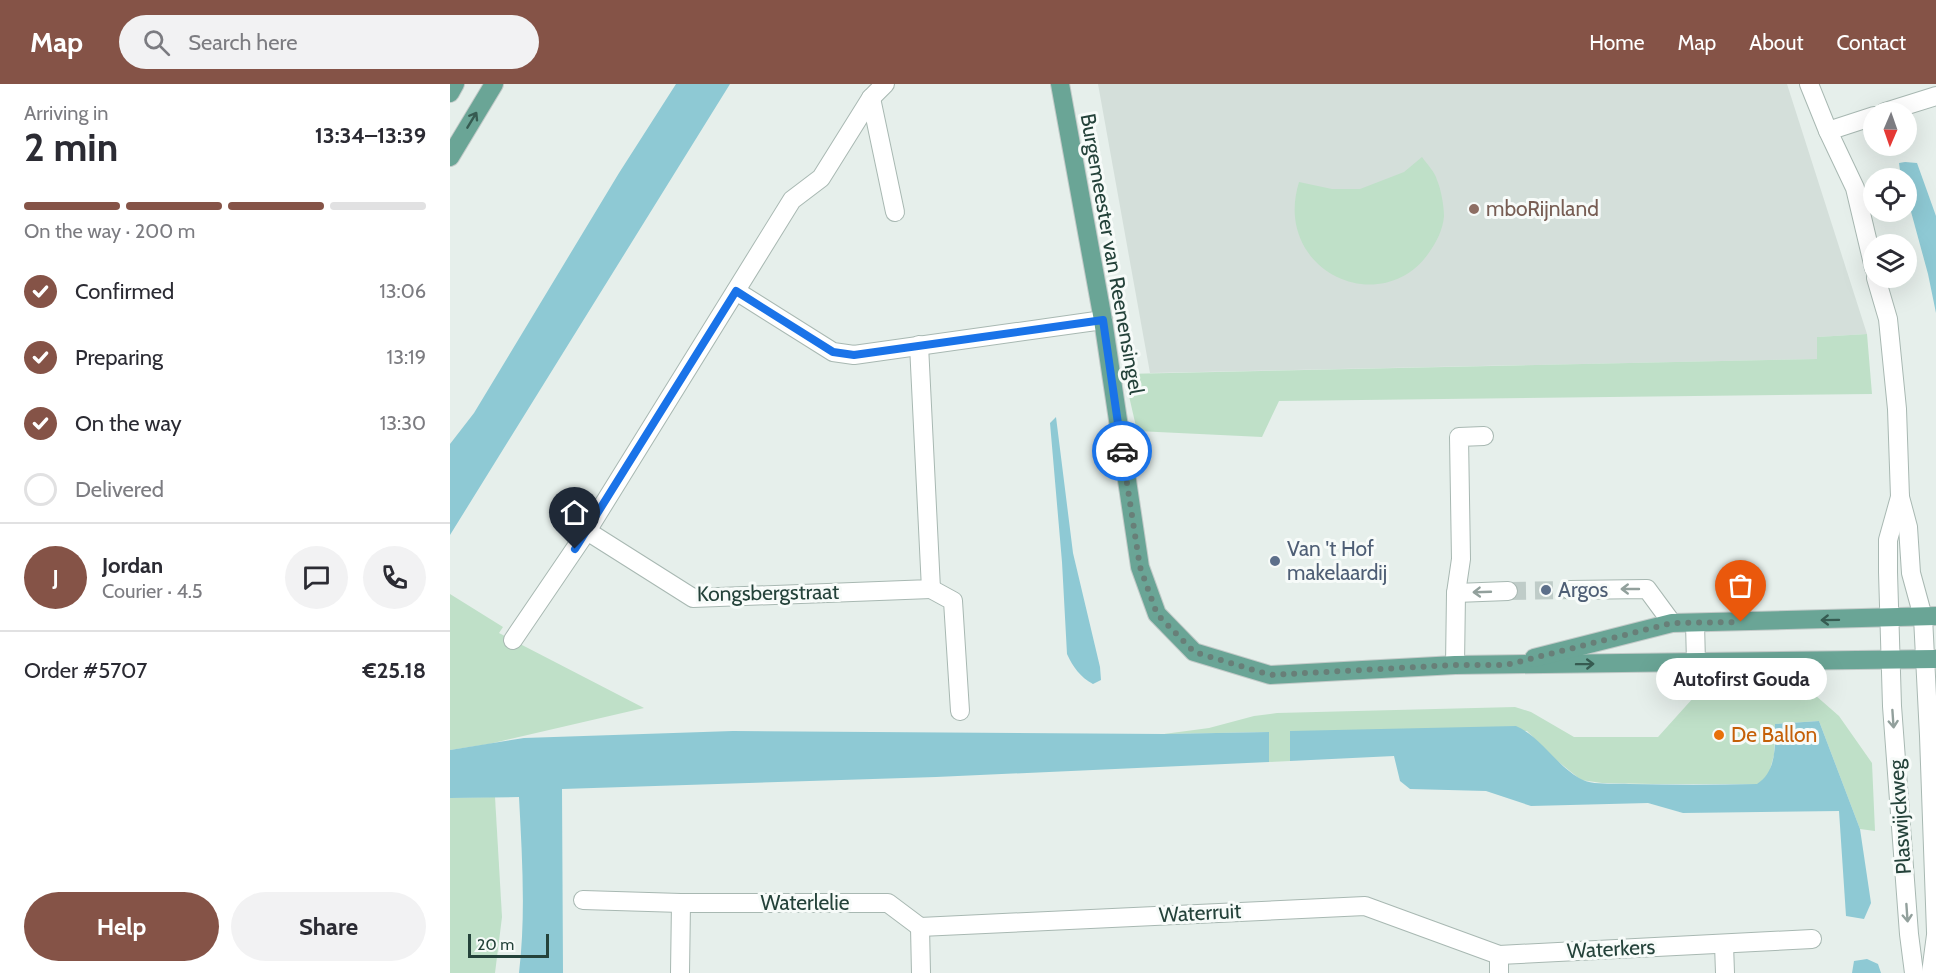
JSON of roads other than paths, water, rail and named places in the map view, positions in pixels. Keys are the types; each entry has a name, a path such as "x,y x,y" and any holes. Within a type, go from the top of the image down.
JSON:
{"main road":[{"path":"450,93 455,84"},
{"path":"450,157 494,84"},
{"name":"Burgemeester van Reenensingel","path":"1060,84 1103,320 1140,567 1157,614 1194,652 1270,675 1455,665 1931,659"},
{"name":"Burgemeester van Reenensingel","path":"1506,665 1672,623 1930,616"}],"street":[{"path":"513,640 587,531 792,200 821,178 871,98 885,84"},
{"path":"1809,84 1855,188 1866,234"},
{"path":"1917,102 1936,96"},
{"path":"871,98 895,212"},
{"path":"1828,131 1863,120"},
{"path":"1879,288 1888,319 1897,409 1900,497"},
{"path":"736,291 833,352 854,355 1103,320"},
{"path":"919,345 931,589 953,601 960,711"},
{"path":"1455,665 1456,593 1461,559 1459,437 1484,436"},
{"name":"Plaswijckweg","path":"1900,497 1908,527 1911,573 1930,616 1936,934 1931,973"},
{"name":"Plaswijckweg","path":"1900,497 1888,540 1890,660 1908,923 1914,973"},
{"name":"Kongsbergstraat","path":"587,531 693,598 931,589"},
{"path":"1570,590 1647,589 1672,623"},
{"path":"1456,593 1508,591"},
{"path":"1695,623 1696,663"},
{"name":"Waterlelie","path":"583,900 681,903 888,903 920,927"},
{"path":"680,973 681,903"},
{"name":"Waterruit","path":"920,927 1365,906 1499,955"},
{"path":"920,927 921,973"},
{"name":"Waterkers","path":"1499,955 1812,939"},
{"path":"1724,944 1725,973"},
{"path":"1499,955 1499,973"}],"water":[{"path":"676,84 730,84 450,535 450,444 474,413 619,173"},
{"path":"1899,163 1917,163 1936,216 1936,313 1914,222 1917,222 1917,168 1900,168"},
{"path":"1056,417 1073,553 1100,667 1101,680 1093,684 1077,671 1067,654 1050,423"},
{"path":"1819,721 1860,829 1871,903 1864,919 1846,916 1839,811 1683,813 1648,803 1531,806 1486,791 1410,789 1400,781 1394,756 1290,761 1290,731 1516,726 1533,737 1563,766 1584,781 1603,784 1757,784 1764,779 1774,757 1775,724"},
{"path":"733,731 1164,734 1269,732 1269,762 936,777 562,789 563,973 519,973 523,907 519,797 450,798 450,750 524,738"},
{"path":"1867,959 1878,964 1881,973 1852,973 1854,961"}],"tunnel":[{"path":"1508,591 1570,590"}],"place":[{"name":"mboRijnland","path":"1474,209"},
{"name":"Van 't Hof makelaardij","path":"1275,561"},
{"name":"Argos","path":"1546,590"},
{"name":"Autofirst Gouda","path":"1741,622"},
{"name":"De Ballon","path":"1719,735"}]}
